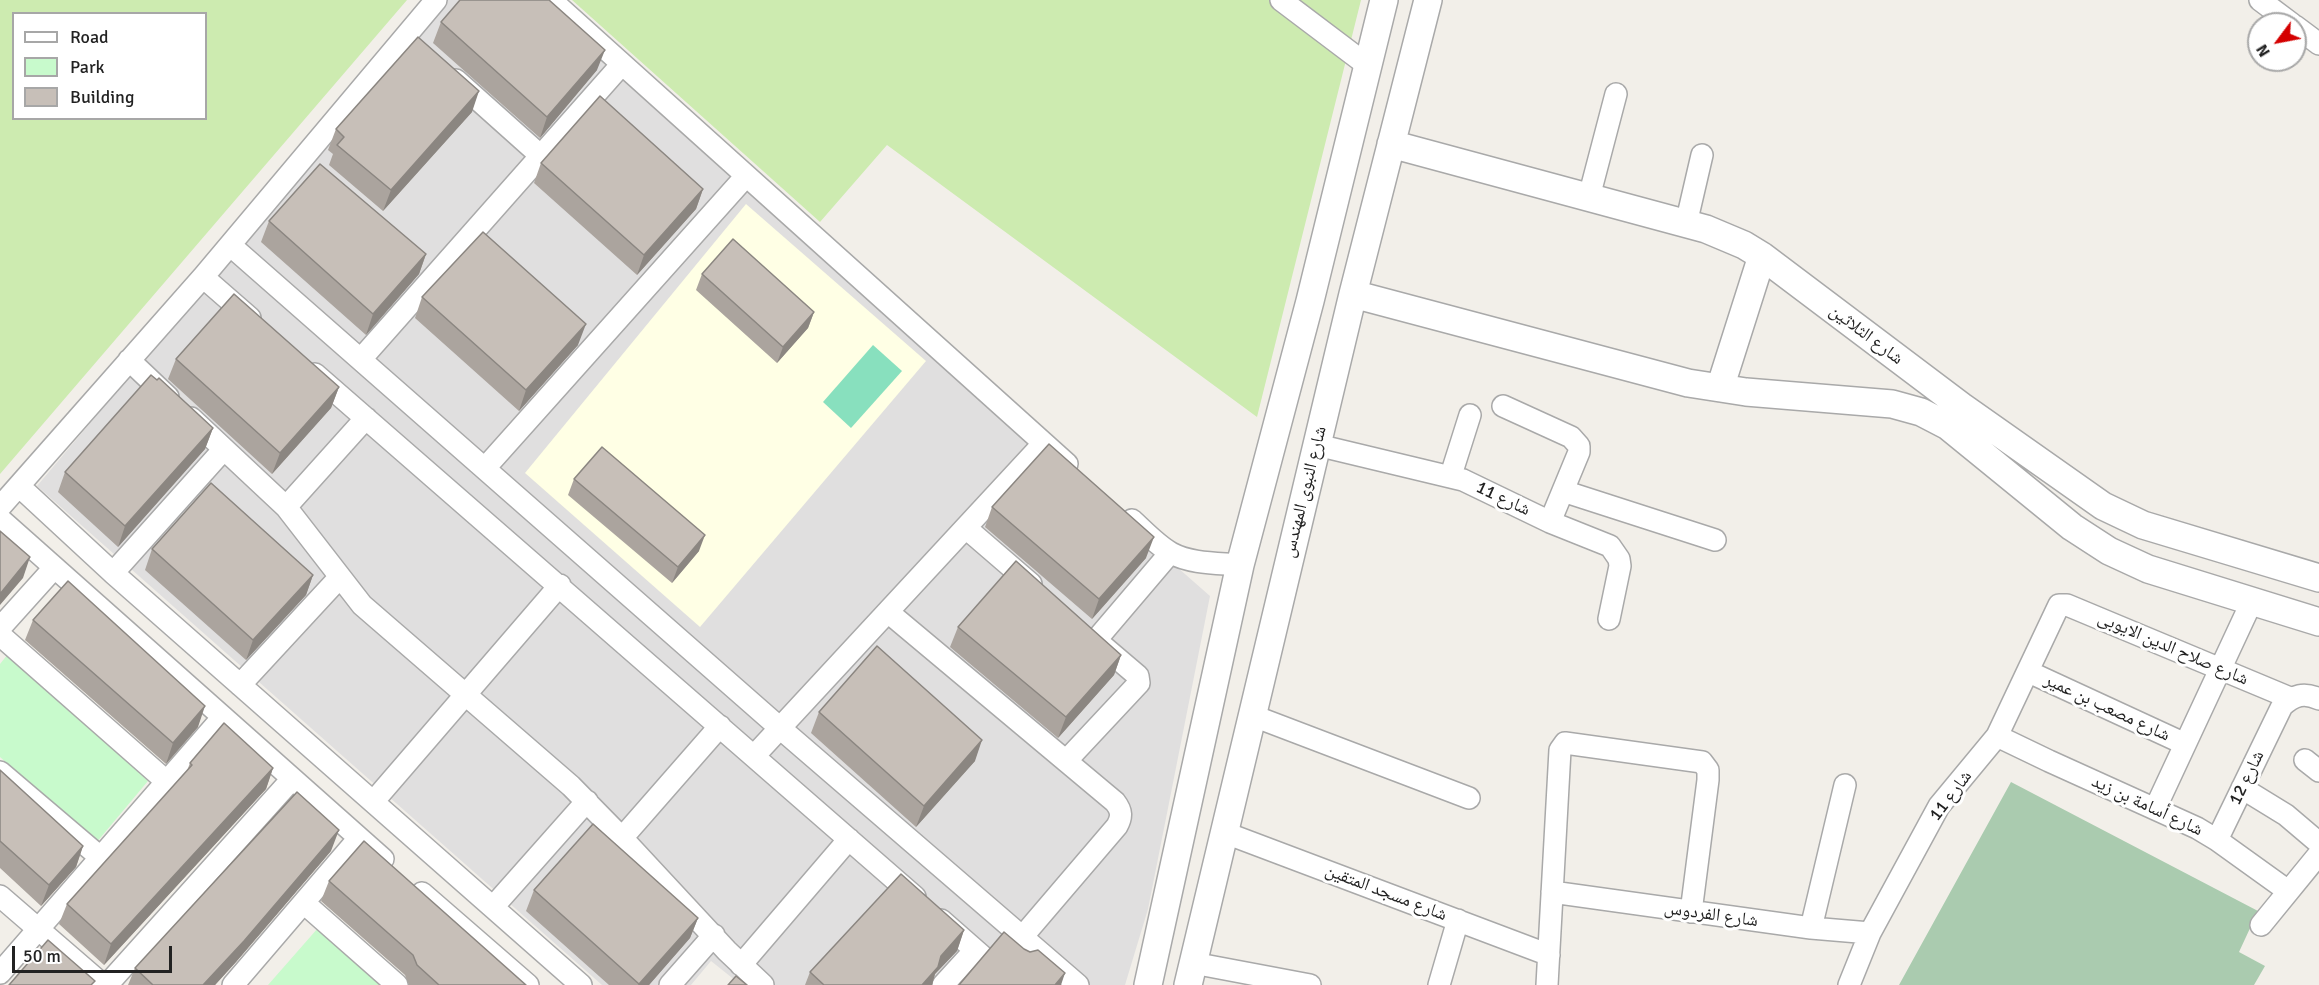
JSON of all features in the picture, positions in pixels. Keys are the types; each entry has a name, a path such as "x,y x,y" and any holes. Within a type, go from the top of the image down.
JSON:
{"street":[{"path":"0,507 203,277 436,0"},
{"path":"551,0 1079,475"},
{"path":"1281,0 1368,65"},
{"path":"1148,985 1240,565 1310,301 1384,0"},
{"name":"شارع النبوى المهندس","path":"1191,974 1251,714 1351,302 1428,0"},
{"path":"2260,0 2276,12"},
{"path":"2307,35 2319,44"},
{"path":"406,36 423,51"},
{"path":"361,359 622,64"},
{"path":"440,66 541,156"},
{"path":"1589,197 1616,94"},
{"name":"شارع الثلاثين","path":"1391,144 1725,236 1762,256 1954,416 2072,527 2109,551 2148,569 2319,622"},
{"path":"1686,224 1702,155"},
{"path":"302,159 320,174"},
{"path":"485,468 746,176"},
{"path":"230,245 780,728 1078,985"},
{"path":"1720,387 1762,256"},
{"path":"419,258 437,273"},
{"path":"203,277 267,332"},
{"name":"شارع الثلاثين","path":"1310,301 1351,302 1688,383 1746,393 1892,404 1921,412 1954,416 2122,516 2143,525 2319,578"},
{"path":"129,360 286,507 362,605 556,772 622,838 741,965 763,985"},
{"path":"303,363 560,585 1015,985"},
{"path":"1503,406 1576,441 1579,446 1579,452 1550,522"},
{"path":"1451,475 1470,415"},
{"path":"286,507 366,418"},
{"path":"754,756 1044,444"},
{"name":"شارع 11","path":"1317,445 1451,475 1524,507 1550,522 1603,542 1616,551 1620,566 1609,619"},
{"path":"113,573 224,449"},
{"path":"19,486 113,573 581,985"},
{"path":"1563,491 1715,540"},
{"path":"1115,506 1170,553 1189,560 1240,565"},
{"path":"0,519 528,985"},
{"path":"966,528 1044,595"},
{"path":"1096,640 1170,553"},
{"path":"0,628 54,568"},
{"path":"240,685 339,578"},
{"path":"373,802 560,585"},
{"path":"2155,809 2252,601"},
{"name":"شارع صلاح الدين الايوبى","path":"2056,608 2063,604 2067,605 2290,698"},
{"name":"شارع 11","path":"1850,985 1870,933 1939,806 1997,736 2029,672 2056,608"},
{"path":"888,612 1115,802 1120,810 1121,818 1117,826 1023,936"},
{"path":"1066,762 1139,683 1138,676 1079,625"},
{"path":"0,635 166,781"},
{"name":"شارع مصعب بن عمير","path":"2029,672 2185,744"},
{"path":"2290,698 2310,695 2319,699"},
{"name":"شارع 12","path":"2217,840 2282,706 2290,698"},
{"path":"1251,714 1469,798"},
{"path":"0,973 223,717"},
{"path":"622,838 720,726"},
{"name":"شارع أسامة بن زيد","path":"1997,736 2049,762 2197,828 2288,891"},
{"path":"1547,985 1561,746 1570,743 1702,762 1708,770 1691,912"},
{"path":"0,772 99,857"},
{"path":"0,896 105,985 292,779"},
{"path":"1811,928 1845,785"},
{"path":"2242,788 2286,815 2319,843"},
{"path":"493,907 586,801"},
{"name":"شارع مسجد المتقين","path":"1223,832 1549,955"},
{"path":"239,983 359,838"},
{"path":"741,965 849,839"},
{"path":"2261,925 2319,854"},
{"name":"شارع الفردوس","path":"1552,892 1811,928 1870,933"},
{"path":"303,903 397,985"},
{"path":"1439,985 1458,920"},
{"path":"670,985 714,936"},
{"path":"943,985 975,950"},
{"path":"1191,974 1310,985"}],"shaded area":[{"path":"447,0 531,0 1210,596 1148,909 1125,985 741,985 711,961 691,985 602,985 37,486"},
{"path":"746,204 926,361 700,627 525,473"},
{"path":"2011,782 2258,911 2239,952 2265,966 2254,985 1899,985"}],"green space":[{"path":"0,0 407,0 0,474"},
{"path":"572,0 1361,0 1257,417 887,145 820,222"},
{"path":"873,345 902,371 851,428 823,402"},
{"path":"8,654 148,781 96,843 0,757 0,664"},
{"path":"318,928 382,985 268,985"}],"building":[{"path":"460,0 549,0 605,50 547,117 441,22"},
{"path":"418,37 479,91 391,190 337,145 344,137 336,129"},
{"path":"600,96 703,189 644,255 541,163"},
{"path":"320,164 426,254 373,314 269,221"},
{"path":"483,232 586,324 526,390 422,297"},
{"path":"733,239 814,312 783,347 702,274"},
{"path":"234,294 339,387 280,453 176,359"},
{"path":"151,375 157,380 159,378 213,428 125,526 65,472"},
{"path":"1049,444 1154,537 1099,599 992,507"},
{"path":"602,447 705,535 678,567 574,479"},
{"path":"211,483 313,575 253,640 152,549"},
{"path":"0,531 30,557 0,594"},
{"path":"1016,561 1121,655 1066,717 958,627"},
{"path":"68,581 205,706 173,743 33,620"},
{"path":"877,646 982,740 924,806 819,712"},
{"path":"224,723 273,768 111,944 67,904 192,765 190,763"},
{"path":"0,770 83,846 49,885 0,841"},
{"path":"297,792 339,830 203,985 153,985 135,968"},
{"path":"593,824 698,918 639,984 534,890"},
{"path":"364,841 526,985 439,985 417,965 413,955 329,881"},
{"path":"901,874 964,930 941,956 938,967 922,985 824,985 810,972"},
{"path":"1004,932 1024,949 1030,952 1038,950 1065,973 1055,985 959,985"},
{"path":"48,940 95,981 91,985 9,985"},
{"path":"736,976 747,985 728,985"}]}
